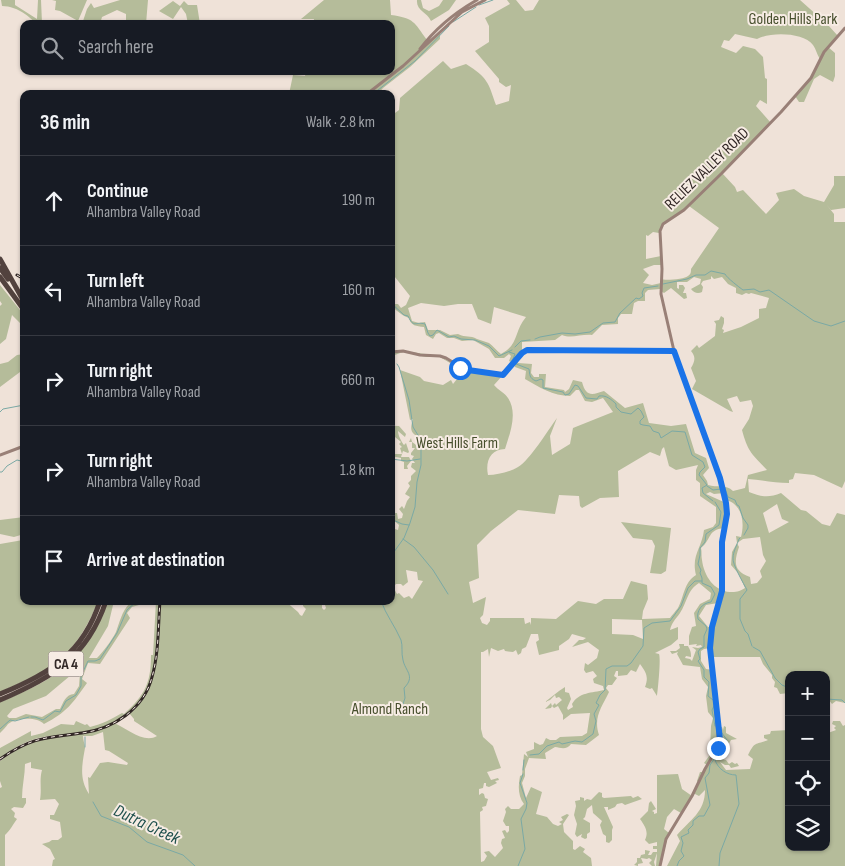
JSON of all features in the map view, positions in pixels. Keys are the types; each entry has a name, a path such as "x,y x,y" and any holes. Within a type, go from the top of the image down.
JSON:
{"highway":[{"path":"0,259 20,295"},
{"path":"0,268 20,296"},
{"path":"0,277 20,305"},
{"path":"0,282 15,298"},
{"name":"CA 4","path":"0,694 38,678 63,660 85,633 98,605"},
{"name":"CA 4","path":"0,700 42,681 70,660 91,633 104,605"}],"main road":[{"path":"417,53 427,40 449,20 477,0"},
{"path":"395,72 462,12 485,0"},
{"name":"RELIEZ VALLEY ROAD","path":"674,351 661,294 662,270 659,233 663,224 684,210 782,111 811,78 824,52 845,28"},
{"path":"371,90 391,75"},
{"path":"395,352 440,356 464,369 501,375 527,350 674,351 720,478 726,500 727,514 722,542 722,591 712,627 710,648 719,746 666,839 660,866"},
{"path":"0,454 20,446"}],"green space":[{"path":"1,0 15,0 15,5 37,19 38,0 41,0 42,20 33,20 17,9 2,6"},
{"path":"52,0 87,0 78,20 55,10 56,1"},
{"path":"120,0 148,0 146,20 126,20 126,14 117,10 102,17 101,20 83,20 91,3 94,8"},
{"path":"324,0 390,0 391,15 409,19 427,40 419,51 440,32 440,39 381,90 290,90 293,75 395,75 395,20 301,19"},
{"path":"417,0 421,0 423,8 429,11 439,6 443,0 456,0 449,10 431,21 418,7"},
{"path":"507,0 516,0 525,11 533,10 539,0 800,0 828,25 838,36 828,47 835,53 835,76 833,82 820,75 814,79 804,102 799,102 795,96 811,78 820,59 814,47 808,41 786,34 770,35 757,39 735,34 729,41 724,40 721,47 736,53 743,46 755,49 763,57 765,78 767,79 767,104 760,100 756,106 771,123 722,173 735,187 737,192 743,190 766,214 779,200 776,193 794,189 804,196 824,202 834,185 834,176 845,176 845,208 831,210 826,204 834,214 834,222 845,222 845,481 842,488 814,475 795,473 793,479 789,480 789,483 748,479 749,492 765,496 781,493 822,524 830,526 837,513 845,515 845,703 836,701 832,704 830,701 830,671 785,671 785,693 780,694 777,688 774,687 775,682 772,675 760,657 711,657 710,648 701,651 701,661 706,669 713,670 717,726 722,727 723,730 724,726 726,727 726,733 737,739 731,740 722,759 726,760 729,764 732,762 737,763 739,766 731,768 729,765 720,762 726,770 750,769 753,759 748,755 752,747 768,740 764,738 764,735 770,734 771,731 785,730 785,851 830,851 830,732 836,730 834,728 836,726 832,724 833,721 840,721 843,726 845,725 845,866 667,866 680,841 677,835 700,810 705,790 699,796 693,793 699,783 697,781 700,772 703,772 707,765 704,763 712,752 710,750 713,718 708,712 706,696 708,687 702,679 700,667 683,665 677,654 678,652 672,654 670,651 676,651 680,648 679,644 684,644 684,646 688,646 691,655 691,657 686,656 685,658 692,661 696,650 692,647 702,647 701,645 696,646 697,644 689,645 692,627 696,626 694,613 700,604 710,599 711,593 699,583 692,589 671,627 670,630 678,627 678,639 655,653 659,654 660,657 657,696 652,688 645,687 646,675 640,664 636,672 631,670 627,675 618,676 618,671 616,671 614,676 617,678 612,685 608,685 606,688 609,692 598,717 597,729 599,735 586,745 571,744 566,748 555,747 545,753 546,759 529,758 522,783 526,798 531,787 542,792 536,814 547,817 553,824 558,826 562,824 559,822 563,820 561,817 569,815 563,824 564,832 573,841 573,849 575,850 580,846 585,849 583,852 591,858 592,866 52,866 55,859 50,849 42,844 58,840 62,837 60,822 50,819 50,815 54,815 59,804 55,799 40,800 42,770 31,768 31,762 25,764 22,798 26,798 26,803 23,808 14,807 11,809 15,813 14,817 17,819 5,835 5,866 0,866 0,788 2,787 0,781 0,761 28,742 52,736 37,738 24,743 0,758 0,748 31,731 31,736 43,733 61,724 74,725 76,721 87,724 90,727 122,713 124,714 137,701 148,681 151,655 153,655 156,605 290,605 302,616 306,609 303,605 322,605 324,610 326,608 325,605 395,605 395,590 404,598 409,596 412,599 423,581 418,580 417,572 406,570 408,582 403,586 401,584 395,585 395,529 398,530 399,525 395,522 395,513 397,513 398,519 402,518 403,514 399,509 402,506 404,509 410,497 405,494 410,486 408,483 411,480 411,476 416,471 411,467 412,463 415,463 412,459 414,456 411,453 415,448 412,448 412,442 419,447 421,443 412,431 413,419 410,420 400,370 420,377 424,381 443,385 451,380 453,384 461,374 460,369 440,357 426,357 403,352 395,355 395,352 403,351 440,356 460,368 503,375 494,385 507,396 511,404 513,417 505,449 496,451 488,461 488,475 507,472 523,463 557,418 550,436 552,455 570,444 573,428 613,412 603,398 592,402 585,401 579,390 576,390 570,396 564,396 552,393 525,379 526,371 515,367 509,361 511,356 509,354 504,358 495,358 489,349 473,340 462,341 447,338 439,333 433,339 426,335 424,327 414,325 409,318 395,309 395,304 398,304 401,308 406,305 410,296 395,277 395,113 399,110 400,98 443,61 451,69 466,64 479,73 489,86 496,105 509,101 511,85 506,87 499,82 499,79 475,51 489,42 489,26 485,18 510,4","holes":["689,206 719,228 691,269 689,275 683,278 661,279 661,283 652,285 643,283 649,275 643,269 654,265 661,265 661,256 646,259 646,235 648,236 653,232 659,233 663,224","711,276 714,279 722,277 728,284 736,288 736,293 742,295 751,293 769,298 766,308 759,309 759,318 741,327 723,333 724,318 721,316 719,320 714,321 716,324 715,336 699,348 697,345 691,351 694,355 691,368 696,381 692,389 733,412 727,399 737,396 740,402 751,400 753,406 749,419 742,430 751,452 767,470 748,475 745,488 733,491 724,487 708,485 703,475 709,468 706,458 695,453 686,424 671,426 649,423 643,403 625,408 604,391 590,394 585,390 582,382 573,380 569,389 565,392 564,390 545,387 546,374 539,374 539,377 534,377 531,373 532,364 518,363 517,359 522,353 522,342 555,340 562,335 569,337 592,335 602,325 618,324 618,318 621,314 632,314 634,303 645,301 645,293 648,290 660,289 664,293 671,288 684,299 687,298 686,293 683,293 685,288 683,285 679,285 679,289 677,288 677,282 687,282 694,277 701,279 700,284 691,289 698,293 702,292 703,287 701,284 703,281 711,279","421,303 444,306 472,304 478,319 491,324 494,307 526,317 514,342 501,354 489,343 458,334 450,335 440,330 428,330 425,322 412,321 408,308","664,447 669,466 676,470 698,465 696,480 700,483 700,496 716,507 716,523 713,527 704,530 696,557 696,575 689,582 678,608 670,618 642,619 648,599 647,585 631,581 623,599 604,599 596,604 578,601 556,619 531,618 531,625 530,622 525,624 524,618 490,618 487,625 482,623 480,618 483,615 486,597 473,603 469,582 479,578 477,545 491,531 518,510 555,514 559,495 579,496 582,508 600,498 619,497 618,471 650,452 660,456","710,492 714,494 724,493 726,500 736,505 741,514 743,525 741,537 736,536 737,543 732,552 731,565 738,573 745,588 738,592 730,592 715,586 705,572 701,548 712,533 724,528 726,503 706,494","777,504 782,519 789,522 769,533 763,513","760,537 766,561 760,571 762,577 757,583 751,584 750,577 740,572 736,565 739,547 737,543 743,539","718,603 711,627 708,627 699,616 706,605","612,619 642,620 643,639 633,635 612,634","531,634 538,634 539,640 536,642 539,655 559,650 559,646 569,639 572,634 586,638 579,640 572,647 588,642 599,650 597,658 588,665 585,663 584,670 586,673 593,671 597,676 593,679 594,683 603,686 604,690 578,697 572,704 573,707 568,710 571,699 569,693 565,692 565,687 545,702 555,695 556,698 559,697 562,700 552,706 554,708 558,706 563,715 563,720 571,714 590,713 587,733 582,736 560,737 556,740 546,738 543,744 540,745 534,742 534,749 526,752 528,757 524,754 519,787 524,804 519,809 511,809 508,806 505,809 503,821 506,826 509,826 509,831 507,833 505,830 502,831 505,838 502,839 501,843 503,848 495,857 489,851 484,852 487,856 481,862 480,812 483,810 482,807 486,806 488,799 482,793 479,795 479,789 483,788 484,783 489,787 497,783 495,781 499,780 498,778 491,780 487,772 501,768 493,746 483,737 481,729 481,652 488,649 489,657 491,648 498,651 504,649 505,651 513,652 516,650 518,655 526,647","129,713 134,721 157,736 152,738 141,737 114,723","103,732 105,750 128,763 127,765 108,762 100,763 90,778 88,777 89,794 83,777 82,766 85,748 83,736 92,736"]},
{"path":"173,1 180,6 184,1 188,5 197,5 199,20 187,20 181,7 173,19 159,11"},
{"path":"0,285 20,310 20,323 12,315 6,339 0,344 0,306 2,304 0,301"},
{"path":"20,355 20,372 0,387 0,364 8,362"},
{"path":"395,426 399,426 406,434 405,437 398,431 404,445 406,443 408,453 403,451 402,454 400,448 402,447 399,444 401,442 395,437"},
{"path":"395,454 402,454 401,457 409,457 411,461 407,466 408,469 404,469 404,462 401,461 401,458 395,457"},
{"path":"20,518 20,535 14,537 0,534 0,520"},
{"path":"621,522 671,528 666,571 661,574 650,573 655,546 652,540 633,538"},
{"path":"20,541 20,605 96,605 88,623 68,652 40,674 0,692 0,544"},
{"path":"106,605 113,605 108,626 89,658 97,658 116,632 128,605 139,605 132,607 127,613 130,618 100,664 88,663 82,679 87,683 68,707 44,724 41,721 21,719 8,724 0,733 0,702 20,694 53,676 79,653 90,639","holes":["77,670 80,673 79,686 74,694 67,697 60,709 56,709 42,717 26,714 16,718 9,718 7,716 13,709 46,696"]},
{"path":"551,703 551,708 545,709"},
{"path":"678,774 682,789 692,796 681,813 674,809 667,817 664,829 669,833 660,866 656,866 657,853 654,862 655,866 649,863 652,860 649,858 641,858 643,863 638,864 638,866 634,865 637,862 637,858 645,854 645,850 650,851 648,855 657,852 657,849 653,849 653,846 657,846 657,842 649,844 645,840 645,827 640,819 648,811 651,801 656,809 652,811 654,814 657,813 657,775"},
{"path":"599,792 602,793 604,798 631,796 633,798 638,796 642,799 625,805 622,803 617,804 608,810 608,807 604,807 613,827 612,840 609,843 606,842 606,836 603,834 600,825 602,821 593,813 592,805 587,809 583,819 590,823 590,832 587,834 587,838 581,837 582,834 577,837 575,834 577,824 574,815 575,801 580,800 580,797 584,798 584,801 587,799 591,800"}],"waterway":[{"path":"479,5 493,0"},
{"path":"453,22 476,7"},
{"path":"378,90 415,61 449,26"},
{"path":"663,284 696,275 705,275 711,271 725,274 743,290 754,289 760,292 769,290 814,321 831,326 845,321"},
{"path":"535,339 562,333 590,332 603,323 615,322 620,313 636,298 639,299 643,296 644,288 658,286"},
{"path":"395,307 404,315 408,316 412,322 425,324 430,336 437,330 449,337 454,336 461,339 475,340 489,346 499,356 512,350"},
{"path":"515,347 521,341 530,340"},
{"path":"509,352 515,354 513,359"},
{"path":"395,550 404,538 415,507 417,482 421,465 421,440 413,427 409,400 397,364"},
{"path":"516,364 529,369 532,379 536,381 543,380 543,388 563,392 565,395 569,394 575,385 578,386 586,398 597,399 599,396 604,396 616,404 616,407 621,412 631,414 638,408 644,417 640,424 650,426 653,431 659,433 661,438 672,431 685,432 692,455 703,462 705,467 699,475 707,485 702,488 703,493 713,501"},
{"path":"0,412 3,409 20,406"},
{"path":"395,460 407,461 420,459"},
{"path":"0,472 17,460 20,461"},
{"path":"707,486 713,490 721,489"},
{"path":"725,488 728,497 735,500 739,506 743,518 748,525 744,535"},
{"path":"713,700 708,696 709,682 704,677 704,670 698,661 700,659 698,652 704,647 704,636 707,629 698,619 698,613 700,608 711,602 715,594 711,587 702,583 701,570 698,564 700,548 705,542 706,534 719,525 721,512 715,502"},
{"path":"395,521 409,525"},
{"path":"740,538 734,551 733,561 747,590 740,599 740,619 752,646"},
{"path":"403,539 414,547 433,570 448,594"},
{"path":"530,755 539,754 547,746 559,742 562,744 575,741 582,742 593,734 596,721 594,714 599,705 596,703 605,690 606,669 612,666 627,666 631,663 643,646 644,628 652,623 670,621 681,606 688,588 695,581 702,581"},
{"path":"31,717 43,720 55,711 60,712 66,701 76,695 81,686 81,676 88,661 100,659 117,633 127,610 133,605"},
{"path":"383,605 401,640 403,660 409,674 409,680 404,688 405,698 402,707"},
{"path":"753,647 760,651 775,678 785,686"},
{"path":"830,699 842,700 845,703"},
{"path":"714,706 712,710 715,726"},
{"path":"0,729 10,720 15,721 29,717"},
{"path":"677,866 684,856 681,851 683,843 681,837 689,833 688,830 693,825 693,821 699,816 704,816 710,805 705,778 709,773 710,765 727,740 719,729"},
{"name":"Dutra Creek","path":"85,737 85,747"},
{"path":"523,770 524,760"},
{"path":"715,760 723,771 736,775 739,804 720,853 719,866"},
{"path":"518,866 525,849 521,819 527,803 520,783 523,774"},
{"name":"Dutra Creek","path":"93,802 101,816 129,827 147,842 183,855 195,866"}],"railway":[{"path":"0,759 30,742 94,731 105,727 126,716 135,708 142,699 152,677 157,649 160,605"}],"route":[{"path":"460,368 503,375 522,353 527,350 674,351 720,478 726,500 727,514 722,542 722,591 711,630 710,648 720,740 718,748"}],"park label":[{"name":"Golden Hills Park","path":"793,18"},
{"name":"West Hills Farm","path":"457,442"},
{"name":"Almond Ranch","path":"390,708"}]}
